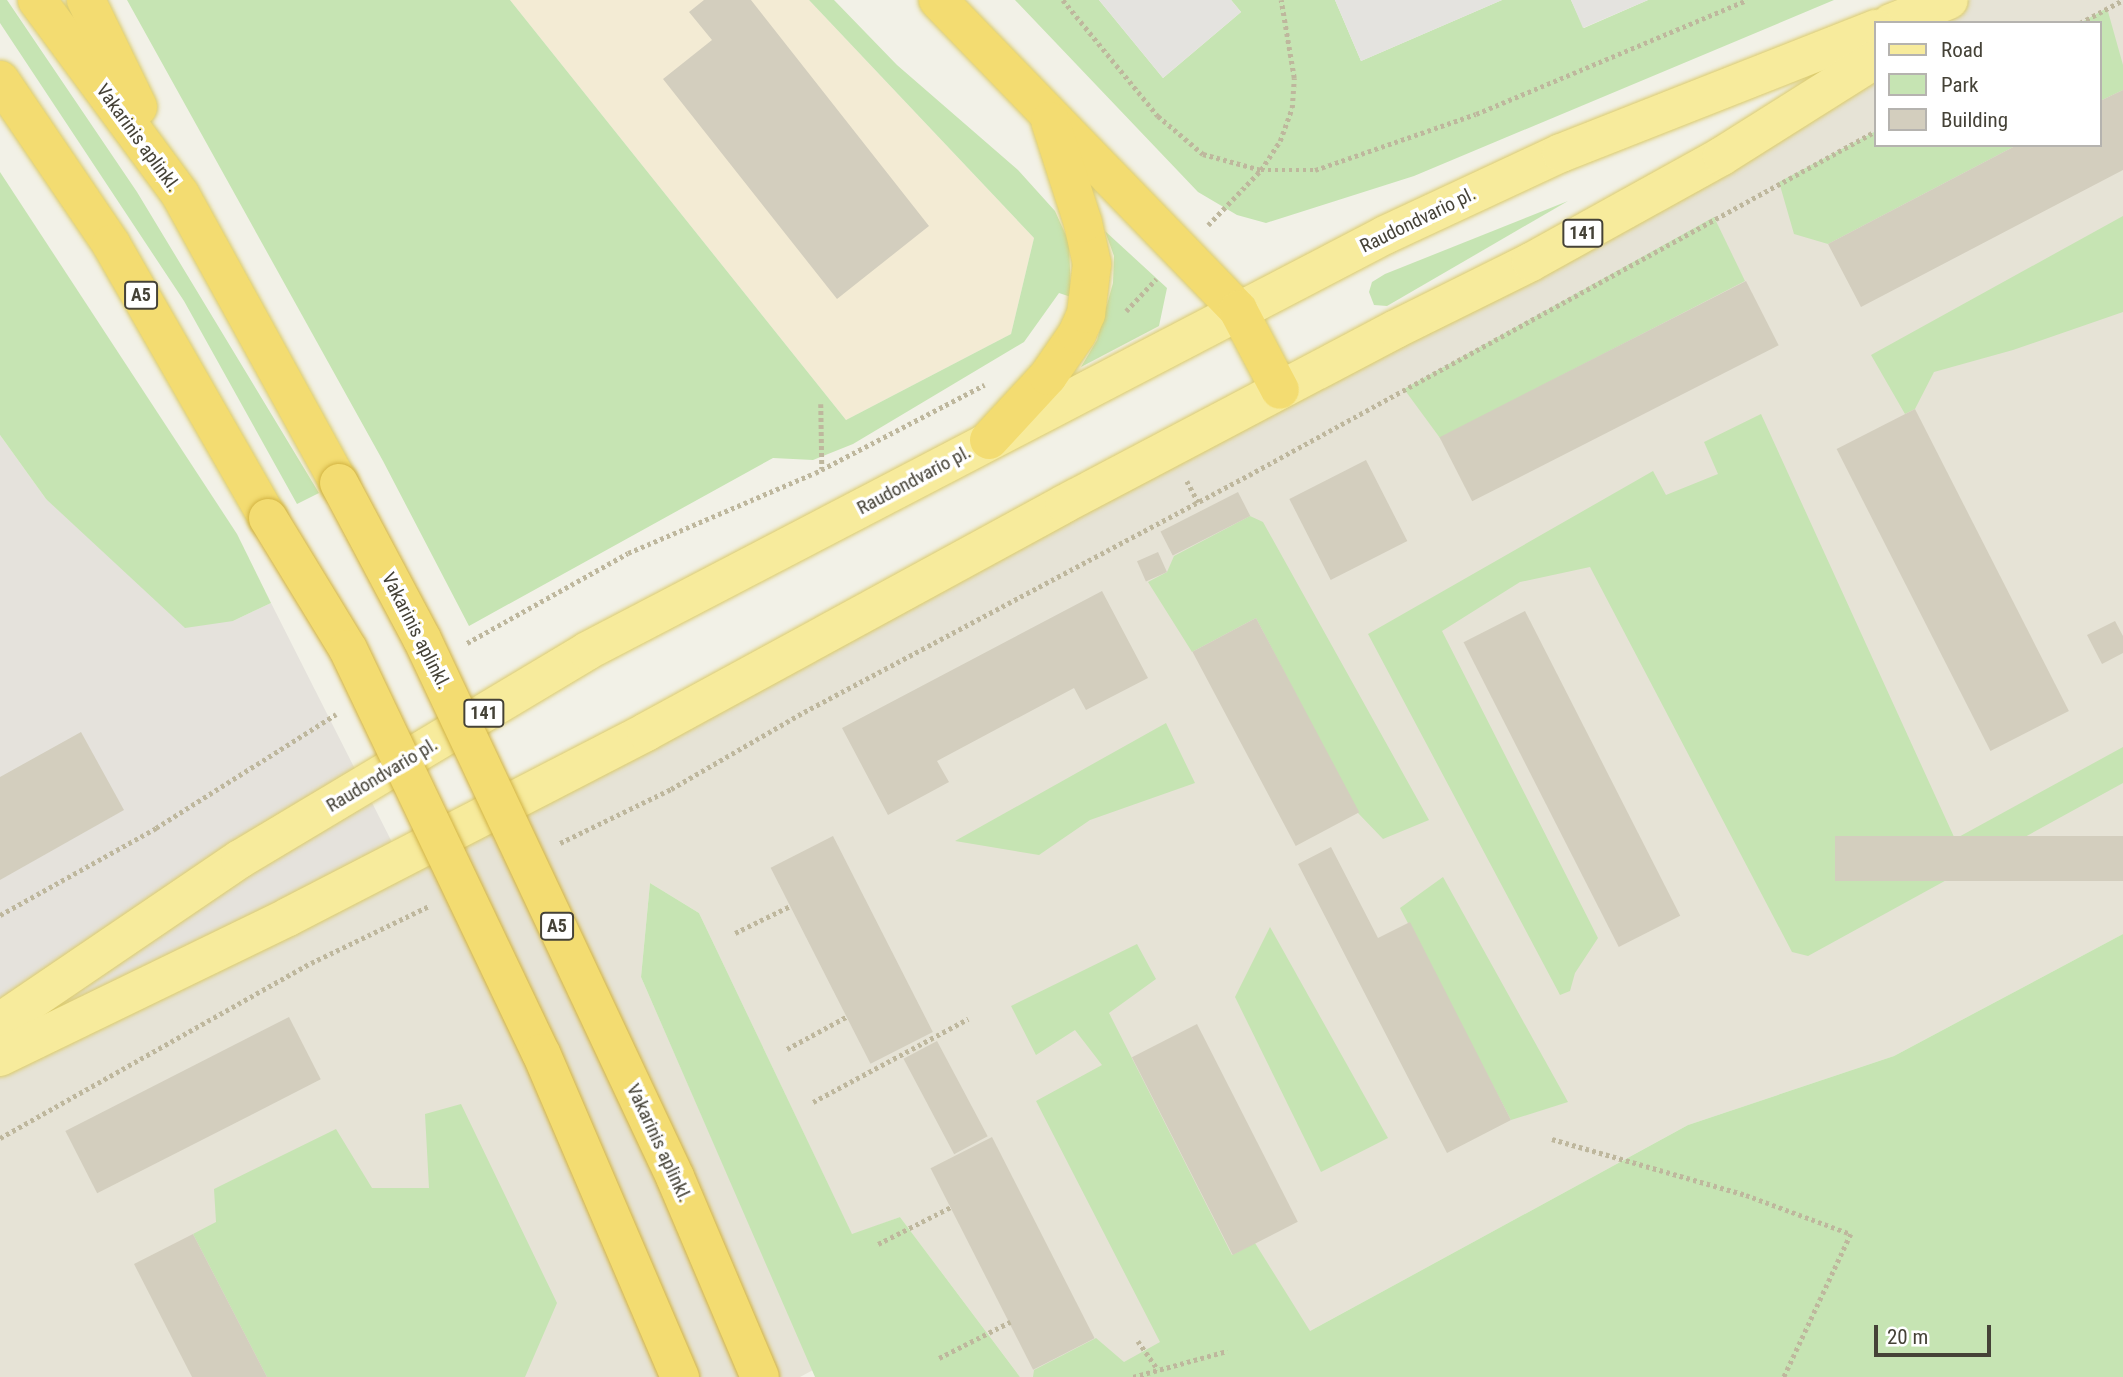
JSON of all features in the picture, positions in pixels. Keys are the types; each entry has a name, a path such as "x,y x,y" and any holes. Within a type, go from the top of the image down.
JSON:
{"highway":[{"name":"Vakarinis aplinkl.","path":"37,0 180,194 422,639 646,1114 760,1377"},
{"path":"86,0 180,194"},
{"path":"938,0 1238,310 1280,390"},
{"name":"A5","path":"0,80 111,244 268,518 348,649 541,1053 680,1377"},
{"path":"989,440 1048,376 1077,334 1086,314 1092,264 1083,223 1047,113"}],"main road":[{"path":"1896,21 1949,0"},
{"path":"1937,21 1970,0"},
{"name":"Raudondvario pl.","path":"0,1022 240,859 587,651 1385,235 1561,153 1874,30"},
{"name":"141","path":"1280,390 1531,262 1723,156 1874,60"},
{"path":"0,1057 288,917 646,732 1280,390"}],"path":[{"path":"1063,0 1158,116 1203,154 1261,170 1315,170 1476,114 1747,0"},
{"path":"1261,170 1280,141 1292,108 1294,78 1281,0"},
{"path":"2084,21 2123,0"},
{"path":"547,849 671,789 804,712 1249,475 1874,132"},
{"path":"455,649 628,553 822,469 989,382"},
{"path":"821,404 822,469"},
{"path":"0,915 156,828 308,729 345,709"},
{"path":"0,1138 311,963 435,903"},
{"path":"736,933 790,906"},
{"path":"787,1049 846,1017"},
{"path":"813,1102 968,1019"},
{"path":"1552,1139 1746,1195 1851,1234 1784,1377"},
{"path":"878,1244 951,1207"},
{"path":"939,1359 1010,1322"},
{"path":"1138,1341 1158,1370"},
{"path":"1133,1377 1227,1351"}],"shaded area":[{"path":"510,0 809,0 1034,238 1011,334 846,420"},
{"path":"1099,0 1231,0 1241,12 1163,78"},
{"path":"1335,0 1502,0 1361,61"},
{"path":"1571,0 1648,0 1583,28"},
{"path":"1970,0 2123,0 2123,934 1894,1056 1688,1125 1310,1331 1210,1377 1020,1377 900,1217 852,1235 699,913 650,883 641,977 813,1370 800,1377 0,1377 0,1057 1874,60 1874,147 2102,147 2102,21 1937,21"},
{"path":"0,435 46,499 233,621 271,603 400,858 0,1057"}],"green space":[{"path":"0,0 7,0 137,192 319,493 297,504 184,301 0,23"},
{"path":"127,0 510,0 846,420 1011,334 1034,238 809,0 834,0 897,65 1018,170 1055,211 1069,242 1071,297 1059,293 1024,342 853,444 813,460 773,458 469,626 383,461"},
{"path":"1015,0 1099,0 1163,78 1241,12 1231,0 1335,0 1361,61 1502,0 1571,0 1584,28 1648,0 1834,0 1414,176 1266,223 1237,215 1198,192"},
{"path":"2107,8 2123,65 2123,90 2102,100 2102,21 2084,21"},
{"path":"1874,132 1874,147 2013,147 1828,244 1794,234 1779,182"},
{"path":"0,172 237,534 271,603 233,621 185,628 46,499 0,435"},
{"path":"1568,201 1387,306 1374,305 1369,292 1372,282 1385,274"},
{"path":"2123,216 2123,312 2013,350 1934,372 1915,409 1905,414 1871,355"},
{"path":"1714,217 1745,281 1440,438 1404,389"},
{"path":"1105,231 1167,288 1159,326 1081,367 1097,340 1113,283 1114,256"},
{"path":"1761,414 1955,839 2123,747 2123,783 1808,956 1792,952 1590,567 1520,582 1442,631 1598,938 1575,973 1570,991 1560,995 1368,634 1653,471 1666,495 1718,474 1704,442"},
{"path":"1250,516 1263,522 1429,820 1383,839 1358,813 1256,618 1192,652 1148,582 1167,572 1174,556"},
{"path":"1166,723 1195,783 1090,820 1039,855 955,841"},
{"path":"1443,877 1568,1102 1511,1120 1400,908"},
{"path":"650,883 699,913 852,1234 900,1217 1020,1377 815,1377 641,977"},
{"path":"1270,927 1388,1138 1321,1172 1235,997"},
{"path":"2123,934 2123,1377 1033,1377 1034,1370 1096,1338 1124,1362 1160,1342 1036,1101 1102,1065 1075,1030 1036,1055 1011,1006 1137,944 1156,979 1109,1013 1232,1255 1255,1243 1310,1331 1688,1125 1894,1056"},
{"path":"461,1104 557,1303 525,1377 267,1377 193,1234 216,1222 214,1189 336,1129 372,1188 429,1188 425,1114"}],"building":[{"path":"704,0 751,0 929,226 837,299 663,79 712,40 689,12"},
{"path":"2123,90 2123,170 1861,307 1828,244 2013,147 2102,147 2102,100"},
{"path":"1746,281 1779,345 1472,501 1439,437"},
{"path":"1915,409 2069,711 1990,751 1837,449"},
{"path":"1366,460 1407,541 1331,580 1289,499"},
{"path":"1238,492 1250,516 1173,556 1160,531"},
{"path":"1158,552 1167,572 1146,581 1137,561"},
{"path":"1102,591 1148,678 1086,710 1074,688 937,761 949,782 888,815 842,728"},
{"path":"1525,611 1680,916 1619,947 1464,642"},
{"path":"1256,618 1359,812 1296,846 1192,652"},
{"path":"2115,621 2123,636 2123,653 2102,664 2087,635"},
{"path":"81,732 124,810 0,880 0,777"},
{"path":"833,836 933,1032 871,1064 771,868"},
{"path":"1835,836 2123,836 2123,881 1835,881"},
{"path":"1331,847 1378,938 1410,922 1511,1120 1447,1153 1298,864"},
{"path":"289,1017 321,1079 97,1193 65,1131"},
{"path":"1197,1024 1298,1222 1233,1255 1132,1057"},
{"path":"937,1041 988,1136 954,1154 903,1059"},
{"path":"992,1137 1095,1338 1033,1370 931,1168"},
{"path":"193,1234 267,1377 192,1377 134,1264"}]}
